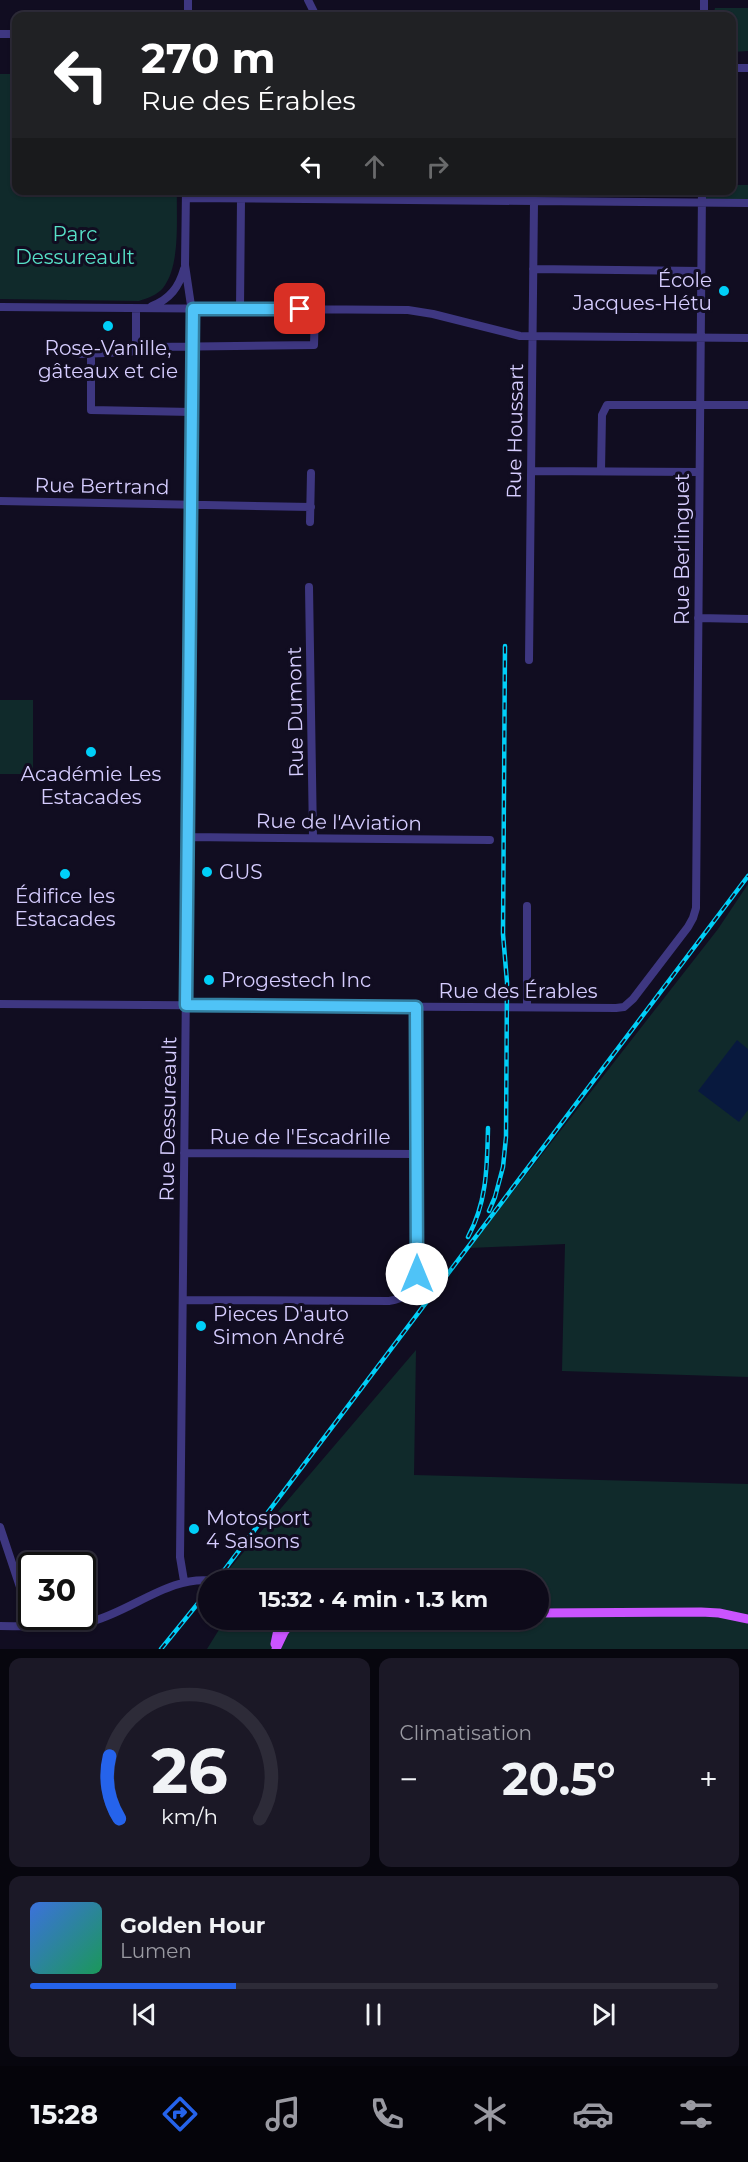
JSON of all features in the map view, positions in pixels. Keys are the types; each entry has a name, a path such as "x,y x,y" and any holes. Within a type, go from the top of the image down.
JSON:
{"main road":[{"path":"549,1613 707,1612 748,1619"},
{"path":"275,1649 278,1630"},
{"path":"275,1649 286,1630"}],"street":[{"name":"Rue Dessureault","path":"184,1581 180,1560 193,346 193,309 185,265 186,195"},
{"path":"197,195 241,199 310,195 406,200 748,203"},
{"path":"404,195 406,200"},
{"name":"Rue Berlinguet","path":"696,908 702,195"},
{"path":"240,309 241,199"},
{"name":"Rue Houssart","path":"529,660 534,202"},
{"path":"140,309 160,303 173,293 179,284 185,265"},
{"path":"533,268 701,271"},
{"path":"0,307 416,311 503,333 532,336 748,338"},
{"path":"136,350 140,309"},
{"path":"80,354 130,352 142,347 314,345 315,309"},
{"path":"91,354 91,410 192,412"},
{"path":"601,471 602,414 607,405 748,405"},
{"path":"531,471 699,472"},
{"path":"310,522 312,473"},
{"name":"Rue Bertrand","path":"0,501 311,507"},
{"name":"Rue Dumont","path":"309,586 313,837"},
{"path":"698,618 748,619"},
{"name":"Rue de l'Aviation","path":"188,837 490,840"},
{"path":"527,906 527,1007"},
{"name":"Rue des Érables","path":"0,1004 616,1008 624,1006 640,991 688,927 696,908"},
{"path":"183,1300 389,1301 404,1297 413,1287 417,1274 416,1007"},
{"name":"Rue de l'Escadrille","path":"184,1153 417,1154"},
{"path":"0,1527 3,1548 18,1587"},
{"path":"96,1621 184,1581 198,1579"},
{"path":"0,1626 18,1626"}],"green space":[{"path":"715,8 748,8 748,51 736,52 736,12 714,12"},
{"name":"Parc Dessureault","path":"0,74 12,74 12,195 177,195 177,227 173,267 169,278 158,293 149,297 139,301 0,299"},
{"path":"736,185 748,185 748,202 698,201 698,195 736,195"},
{"path":"0,700 33,700 33,774 0,774"},
{"path":"748,884 748,1377 562,1371 565,1244 469,1248 718,929"},
{"path":"416,1350 414,1475 748,1484 748,1649 207,1649 219,1630 268,1630 279,1633 284,1630 549,1630 549,1570 228,1570"}],"water":[{"path":"737,1040 748,1049 748,1110 739,1122 698,1091"}],"railway":[{"path":"489,1211 503,1167 506,1137 507,982 503,934 505,646"},
{"path":"224,1570 748,876"},
{"path":"468,1237 482,1197 488,1128"},
{"path":"161,1649 198,1603"}],"place":[{"name":"École Jacques-Hétu","path":"724,291"},
{"name":"Rose-Vanille, gâteaux et cie","path":"108,326"},
{"name":"Académie Les Estacades","path":"91,752"},
{"name":"GUS","path":"207,872"},
{"name":"Édifice les Estacades","path":"65,874"},
{"name":"Progestech Inc","path":"209,980"},
{"name":"Pieces D'auto Simon André","path":"201,1326"},
{"name":"Motosport 4 Saisons","path":"194,1529"}],"route":[{"path":"300,309 193,309 186,1005 416,1007 417,1274"}]}
